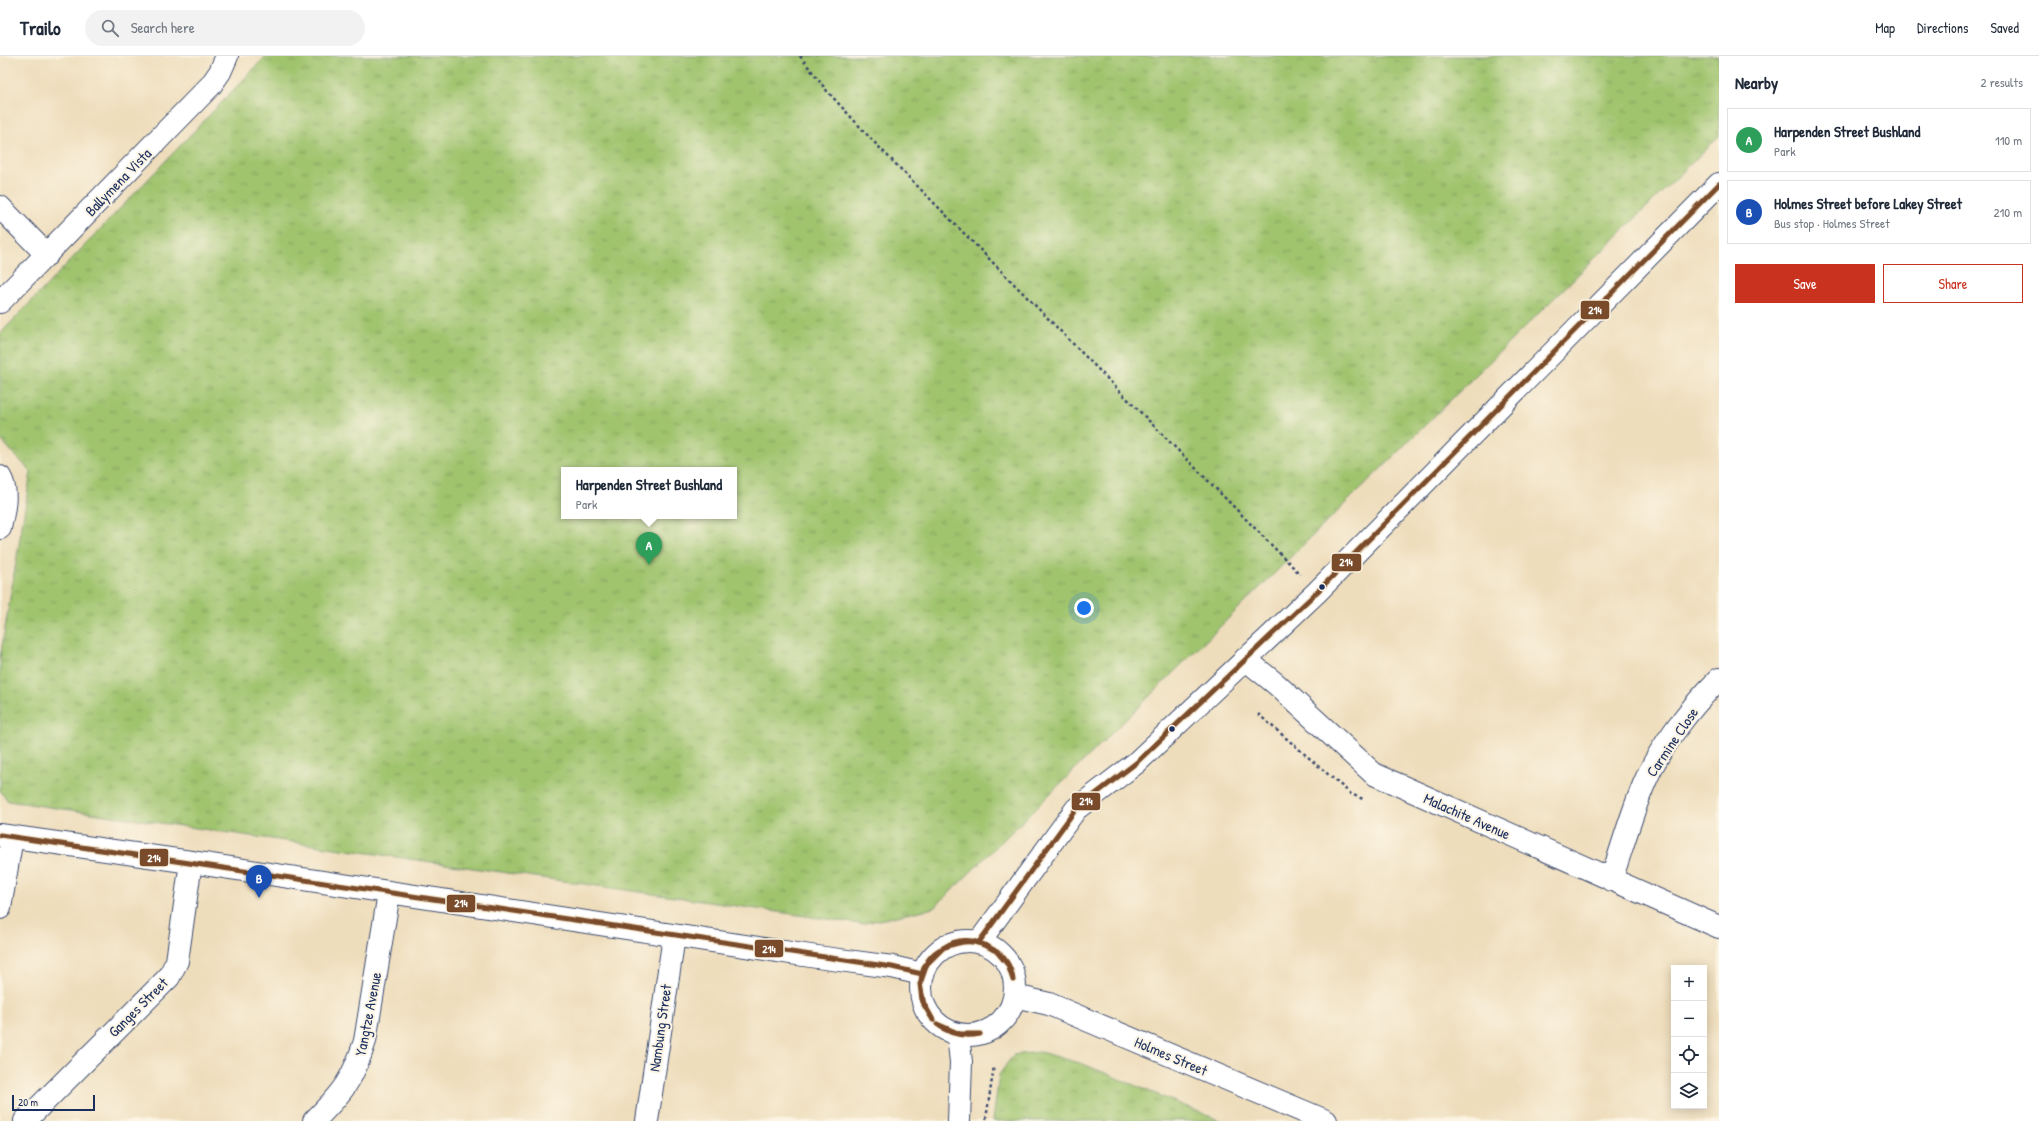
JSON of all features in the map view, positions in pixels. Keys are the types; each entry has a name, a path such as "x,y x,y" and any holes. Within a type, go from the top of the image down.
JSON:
{"street":[{"name":"Ballymena Vista","path":"0,302 211,85 220,72 227,56"},
{"path":"979,942 1076,809 1136,763 1317,592 1719,184"},
{"path":"0,207 47,255"},
{"path":"0,477 5,500 0,528"},
{"name":"Malachite Avenue","path":"1245,659 1276,684 1374,774 1719,927"},
{"name":"Carmine Close","path":"1611,880 1644,783 1662,751 1686,717 1719,679"},
{"path":"0,908 6,836 191,862 674,936 892,967 922,974"},
{"name":"Ganges Street","path":"25,1121 169,977 177,961 191,862"},
{"name":"Yangtze Avenue","path":"314,1121 342,1092 359,1060 365,1041 389,893"},
{"name":"Nambung Street","path":"646,1121 674,936"},
{"path":"964,940 979,942 995,949 1008,962 1015,984 1015,996 1011,1008 1004,1019 995,1027 983,1033 971,1036 958,1034 946,1030 935,1023 926,1012 921,1000 920,987 922,974 928,961 938,951 950,944 964,940"},
{"name":"Holmes Street","path":"1015,996 1049,1004 1326,1121"},
{"path":"958,1034 961,1062 959,1121"}],"path":[{"path":"800,56 827,92 873,141 1317,592"},
{"path":"986,1121 994,1066"}],"green space":[{"path":"266,56 1719,56 1719,136 934,908 861,924 8,801 0,791 0,658 31,472 0,439 0,334"},
{"path":"1040,1052 1083,1064 1221,1121 993,1121 999,1075 1013,1055"}],"transit line":[{"name":"214","path":"979,942 1076,809 1136,763 1317,592 1719,184"},
{"name":"214","path":"0,835 892,967 922,974"},
{"name":"214","path":"943,948 956,942 969,941 982,944 994,950"},
{"name":"214","path":"943,948 957,943 975,942 994,950"},
{"name":"214","path":"921,981 923,971 928,961 934,953 943,948"},
{"name":"214","path":"921,981 927,964 943,948"},
{"name":"214","path":"997,952 1008,964 1013,980"},
{"name":"214","path":"997,952 1008,965 1013,980"},
{"name":"214","path":"920,984 924,1005 933,1020"},
{"name":"214","path":"920,984 922,1000 933,1020"},
{"name":"214","path":"937,1024 960,1034 980,1034"},
{"name":"214","path":"937,1024 957,1034 980,1034"}],"place":[{"name":"Harpenden Street Bushland","path":"649,565"},
{"name":"Holmes Street before Lakey Street","path":"259,898"}]}
